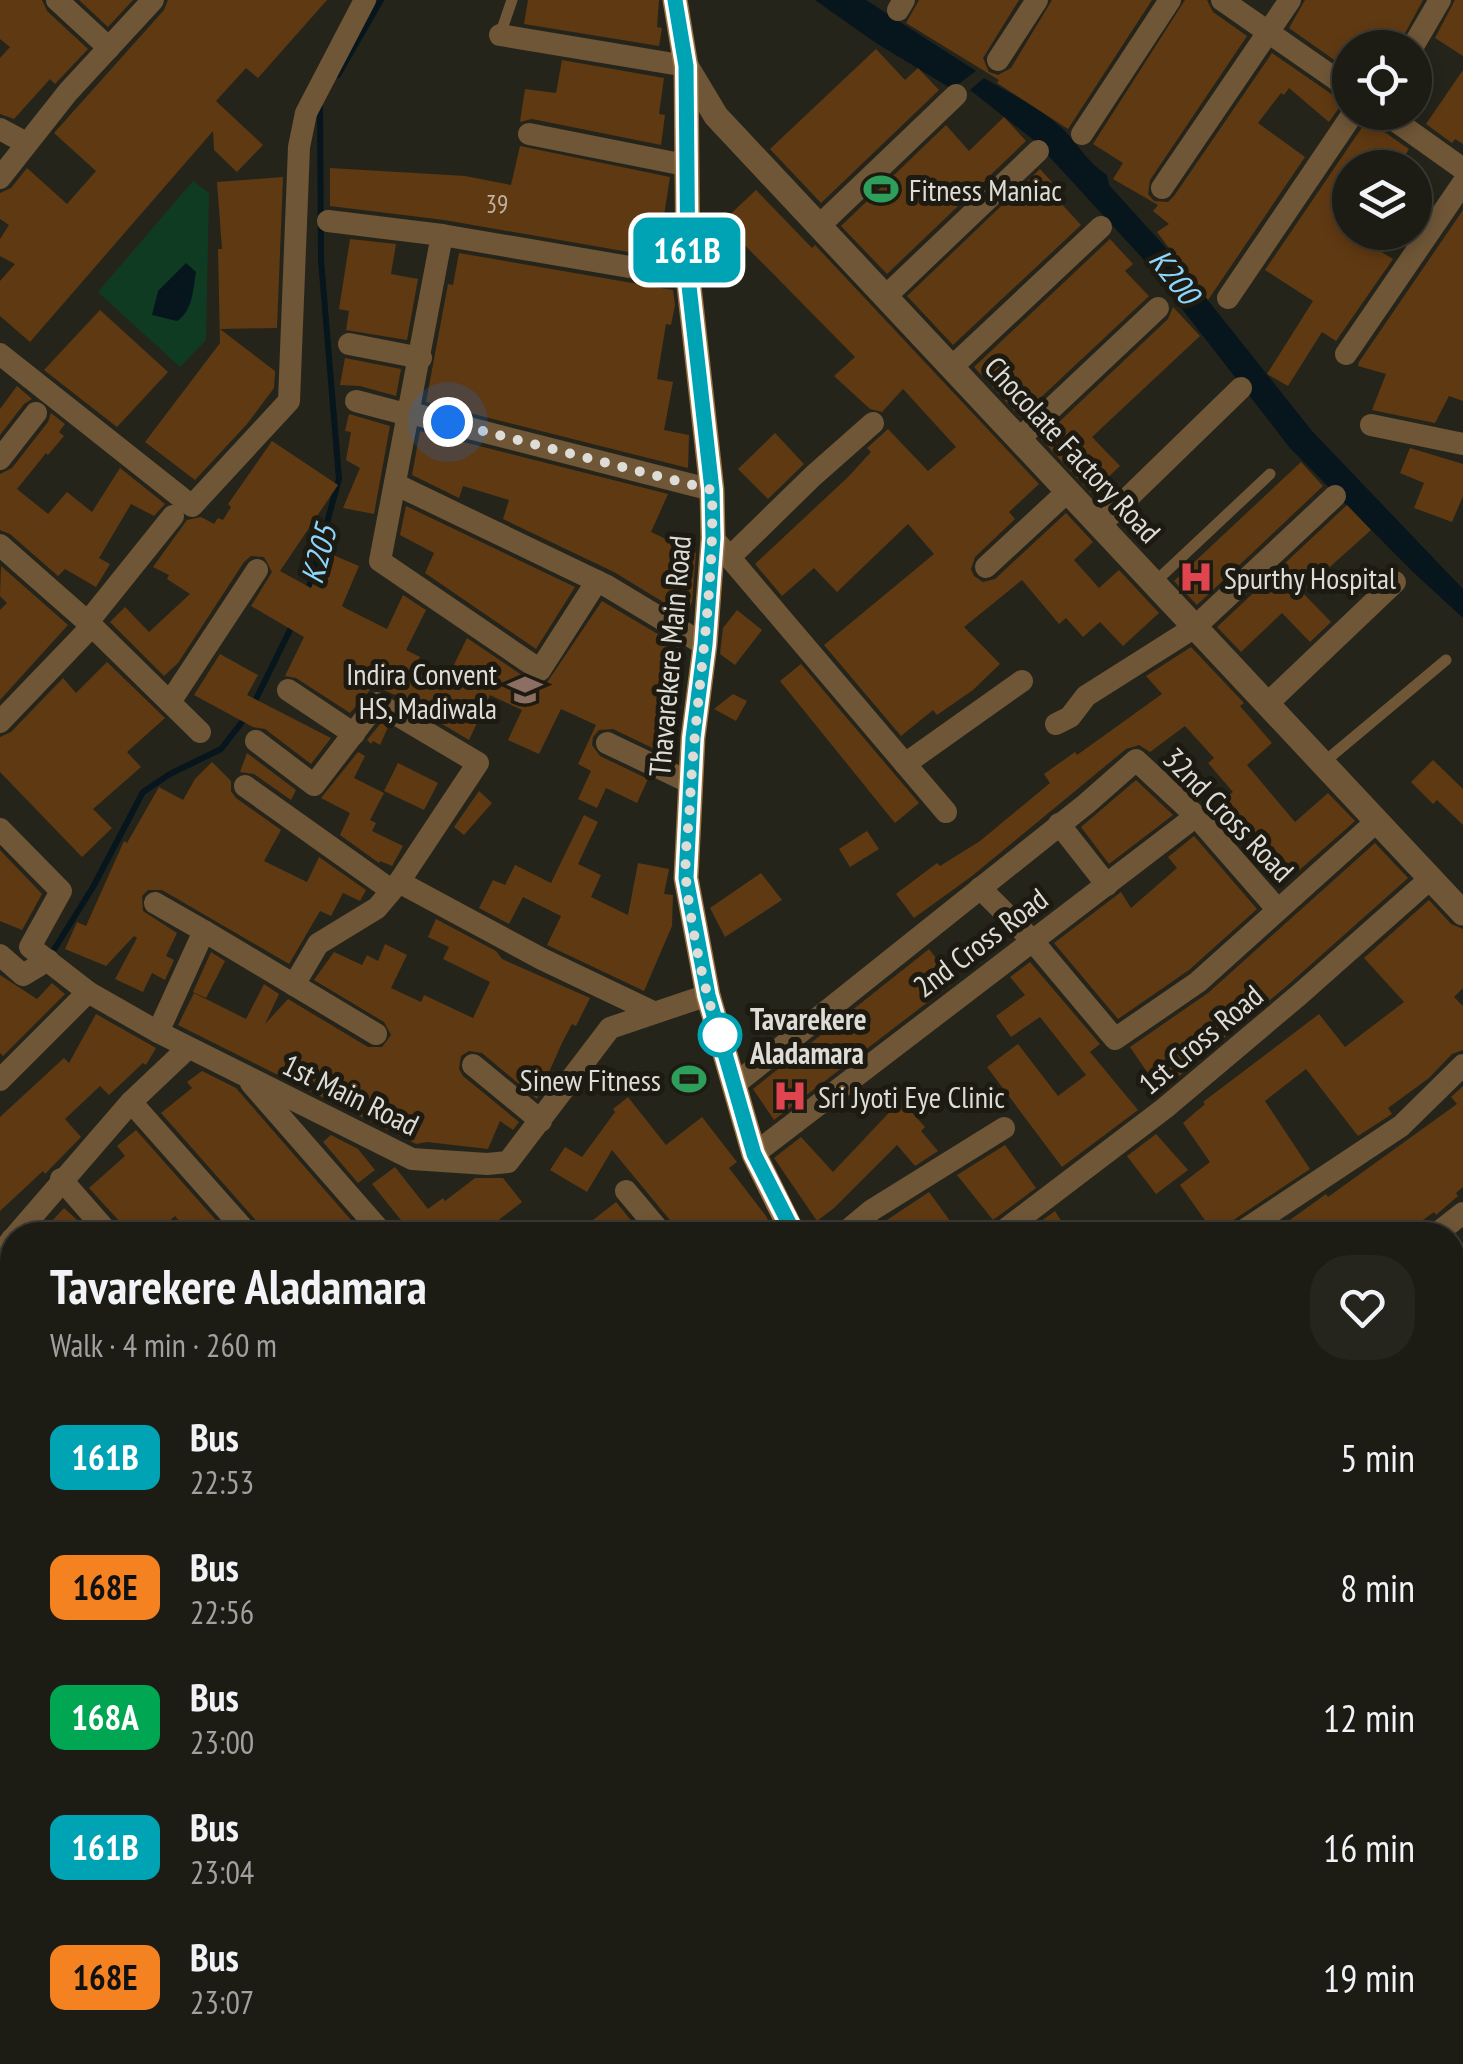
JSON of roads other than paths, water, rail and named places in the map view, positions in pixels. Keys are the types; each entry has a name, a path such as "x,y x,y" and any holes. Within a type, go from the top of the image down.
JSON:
{"main road":[{"name":"Thavarekere Main Road","path":"675,0 686,66 688,277 721,547 693,738 686,878 708,995 754,1154 788,1222"}],"street":[{"path":"57,0 109,48"},
{"path":"0,178 26,142 153,0"},
{"path":"0,354 192,506 289,401 299,147 306,112 365,0"},
{"path":"998,60 1037,0"},
{"path":"1082,134 1170,0"},
{"path":"1222,0 1332,76"},
{"path":"1162,188 1290,0"},
{"path":"1422,30 1440,0"},
{"path":"500,36 686,66"},
{"name":"Chocolate Factory Road","path":"686,66 716,116 1463,912"},
{"path":"819,226 956,95"},
{"path":"1228,298 1342,130"},
{"path":"1408,130 1463,170"},
{"path":"1,132 26,142"},
{"path":"529,134 684,165"},
{"path":"886,296 1038,151"},
{"path":"1346,354 1463,183"},
{"path":"328,221 442,235 688,277"},
{"path":"952,368 1100,227"},
{"path":"442,235 380,561 540,670 597,581"},
{"path":"1019,439 1158,308"},
{"path":"348,344 421,358"},
{"path":"1100,525 1241,388"},
{"path":"356,401 712,490"},
{"path":"0,459 36,413"},
{"path":"873,424 721,547 946,812"},
{"path":"1371,425 1463,444"},
{"path":"396,484 597,581 705,645"},
{"path":"986,567 1068,491"},
{"path":"1056,724 1070,717 1086,696 1195,626 1335,496"},
{"path":"0,722 90,625 173,516"},
{"path":"0,545 90,625 200,732"},
{"path":"170,702 256,570"},
{"path":"1267,704 1395,582"},
{"path":"906,764 1022,681"},
{"path":"288,690 354,734"},
{"path":"256,741 314,785 378,703 478,763 378,908 318,944 294,985"},
{"path":"607,742 691,782"},
{"name":"32nd Cross Road","path":"1059,824 1136,760 1196,816 1278,910"},
{"path":"245,786 395,886 652,1012"},
{"name":"2nd Cross Road","path":"754,1154 1196,816"},
{"path":"980,888 1031,939 1116,1040 1198,982 1378,821"},
{"path":"734,1085 1059,824 1106,884"},
{"path":"0,830 61,891 30,946 48,960 22,976 0,955"},
{"name":"1st Cross Road","path":"1015,1222 1165,1108 1431,878"},
{"path":"155,903 376,1034"},
{"path":"158,1032 204,931"},
{"name":"1st Main Road","path":"48,960 88,992 158,1032 412,1159 488,1164 508,1162 610,1028 708,995"},
{"path":"1,1078 88,992"},
{"path":"25,1222 131,1102 188,1048"},
{"path":"473,1065 541,1121"},
{"path":"1257,1222 1401,1126 1463,1066"},
{"path":"244,1075 373,1222"},
{"path":"131,1102 237,1222"},
{"path":"858,1222 1004,1128"},
{"path":"61,1180 98,1222"},
{"path":"626,1191 651,1222"}],"lane":[{"path":"500,36 512,0"},
{"path":"1154,583 1270,474"},
{"path":"1323,763 1446,660"}],"water":[{"path":"815,0 866,0 976,71 952,89"},
{"name":"K200","path":"984,78 1055,122 1107,175 1109,185 1167,249 1312,431 1463,589 1463,618 1290,448 1144,260 1035,141 970,90"},
{"path":"186,263 196,272 186,312 177,321 152,315 158,291"}],"waterway":[{"name":"K205","path":"338,75 381,0"},
{"name":"K205","path":"307,595 339,479 321,260 320,107"},
{"name":"K205","path":"252,707 293,624"},
{"name":"K205","path":"50,956 93,887 143,792 221,749 245,718"}],"place":[{"name":"Fitness Maniac","path":"881,189"},
{"name":"Spurthy Hospital","path":"1196,577"},
{"name":"Indira Convent HS, Madiwala","path":"525,690"},
{"name":"Tavarekere Aladamara","path":"720,1035"},
{"name":"Sinew Fitness","path":"689,1079"},
{"name":"Sri Jyoti Eye Clinic","path":"790,1096"}]}
